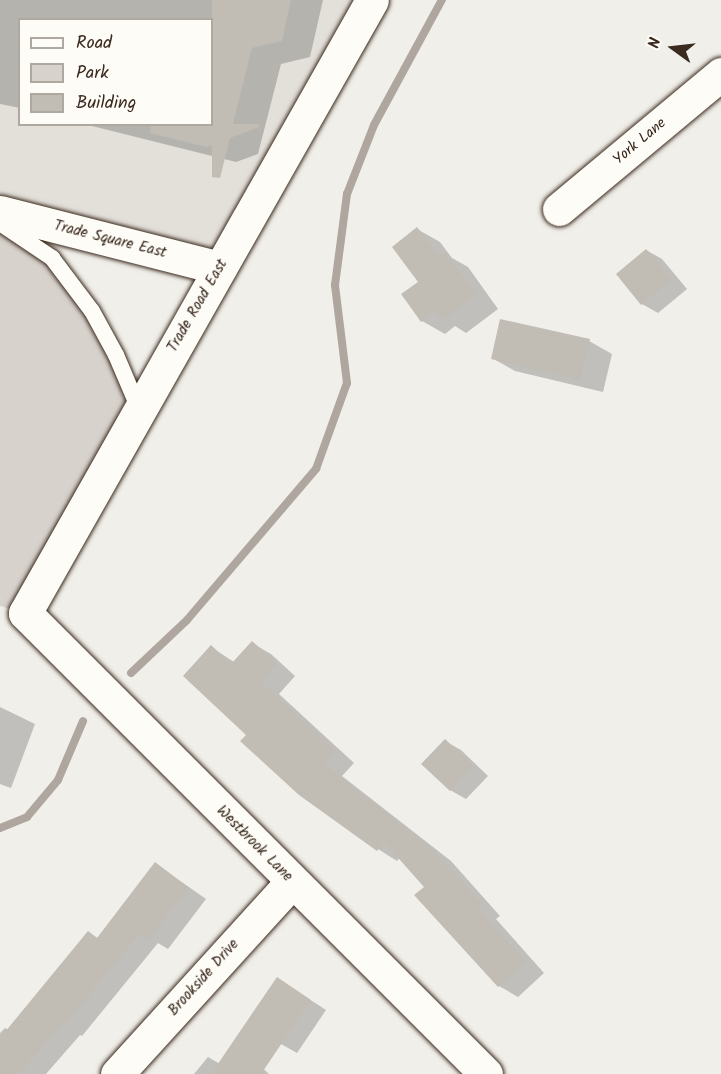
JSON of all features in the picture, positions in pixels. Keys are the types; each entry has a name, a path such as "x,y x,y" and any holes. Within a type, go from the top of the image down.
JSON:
{"street":[{"name":"Trade Road East","path":"12,610 139,409 372,0"},
{"name":"York Lane","path":"559,209 721,74"},
{"name":"Trade Square East","path":"0,212 220,268"},
{"name":"Westbrook Lane","path":"12,610 486,1074"},
{"name":"Brookside Drive","path":"117,1074 292,882"}],"lane":[{"path":"0,223 52,258 79,293 116,354 139,409"}],"shaded area":[{"path":"0,0 372,0 220,268 0,212"}],"green space":[{"path":"0,223 52,258 139,409 25,613 0,606"}],"building":[{"path":"212,0 291,0 282,41 252,48 233,124 259,124 259,127 230,138 220,178 212,177 212,145 206,147 150,133 151,126 213,126"},
{"path":"417,227 439,256 445,252 476,295 442,320 435,311 421,322 401,294 418,282 392,247"},
{"path":"646,249 672,279 641,305 616,274"},
{"path":"500,319 590,339 580,380 491,359"},
{"path":"252,641 277,664 261,682 336,751 324,764 431,848 482,904 478,908 526,962 498,987 414,895 424,887 384,842 377,851 299,795 240,741 246,735 183,676 211,645 231,664"},
{"path":"445,739 473,766 450,791 421,764"},
{"path":"155,862 189,888 148,940 140,933 63,1027 61,1025 19,1074 0,1074 0,1038 88,931 97,938"},
{"path":"277,977 311,1000 261,1074 211,1074"}],"waterway":[{"path":"131,673 187,620 316,469 347,383 335,285 347,194 374,125 442,0"},
{"path":"0,828 27,817 58,780 83,721"}]}
